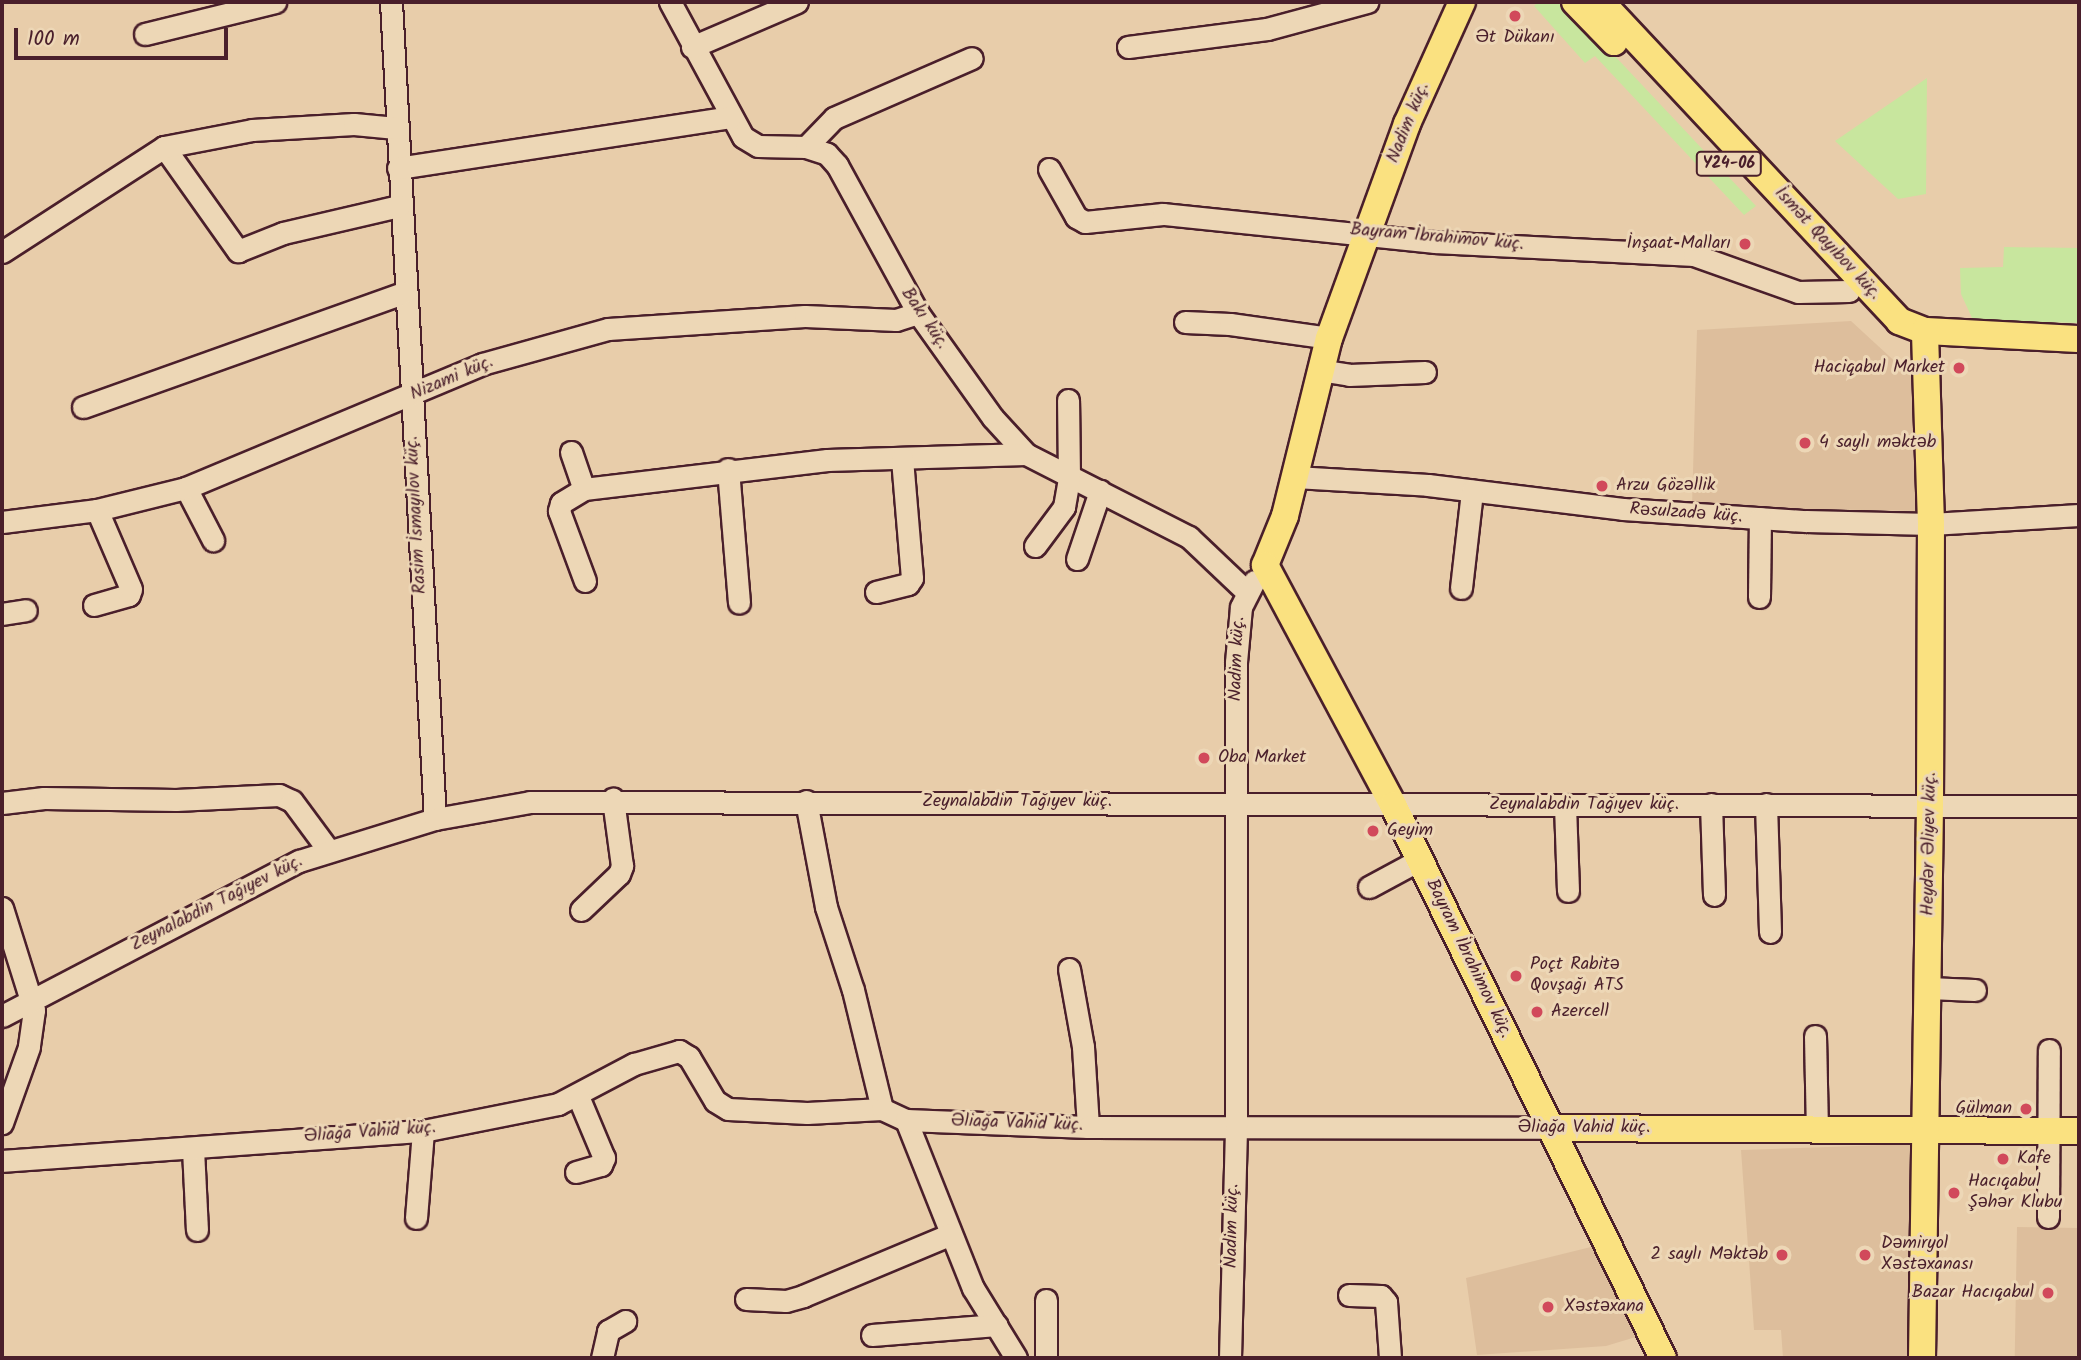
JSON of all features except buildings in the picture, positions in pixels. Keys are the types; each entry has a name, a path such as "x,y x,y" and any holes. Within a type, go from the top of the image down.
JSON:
{"main road":[{"name":"Nadim küç.","path":"1265,565 1295,477 1319,370 1329,338 1408,124 1462,2"},
{"name":"İsmət Qayıbov küç.","path":"1575,2 1849,291 1891,314"},
{"name":"İsmət Qayıbov küç.","path":"1601,2 1891,314"},
{"name":"Y24-06","path":"1891,314 1925,331 2079,339"},
{"name":"Heydər Əliyev küç.","path":"1922,1358 1931,524 1925,331"},
{"name":"Bayram İbrahimov küç.","path":"1265,565 1393,805 1663,1358"},
{"name":"Əliağa Vahid küç.","path":"1551,1128 2079,1131"}],"street":[{"path":"145,34 275,2"},
{"name":"Rasim İsmayılov küç.","path":"391,2 403,293 435,818"},
{"name":"Bakı küç.","path":"670,2 743,137 758,146 806,147 827,154 837,165 918,313 993,418 1026,454 1189,537 1247,592"},
{"path":"692,47 797,2"},
{"path":"1128,47 1267,29 1367,2"},
{"path":"806,147 834,118 972,58"},
{"path":"398,168 730,117"},
{"path":"2,252 164,147 252,130 354,124 396,128"},
{"path":"164,147 238,251 283,233 400,206"},
{"name":"Bayram İbrahimov küç.","path":"1049,169 1076,217 1085,222 1163,214 1367,232 1434,242 1694,255 1798,292 1849,291"},
{"path":"83,407 403,293"},
{"name":"Nizami küç.","path":"2,522 97,510 186,488 410,397 482,364 608,329 805,316 896,320 918,313"},
{"path":"1185,322 1230,324 1329,338"},
{"path":"1319,370 1349,375 1426,372"},
{"path":"1035,546 1064,507 1069,478 1068,400"},
{"path":"571,452 584,489"},
{"path":"585,581 559,511 561,503 584,489 727,470 902,458 1026,454"},
{"path":"876,592 908,584 912,578 902,458"},
{"path":"727,470 739,603"},
{"name":"Rəsulzadə küç.","path":"1295,477 1472,491 1623,509 1760,518 1931,524 2079,515"},
{"path":"186,488 214,540"},
{"path":"1077,559 1100,491"},
{"path":"1461,588 1472,491"},
{"path":"94,605 129,594 131,589 97,510"},
{"path":"1759,597 1760,518"},
{"name":"Nadim küç.","path":"1230,1358 1236,1125 1237,622 1247,592 1265,565"},
{"path":"2,614 26,610"},
{"path":"2,803 279,795 292,801 329,850"},
{"path":"581,909 620,874 622,866 613,799"},
{"name":"Zeynalabdin Tağıyev küç.","path":"2,1016 255,881 329,850 435,818 530,802 613,799 1393,805 2079,806"},
{"path":"806,801 826,907 853,990 882,1109"},
{"path":"1565,804 1569,891"},
{"path":"1711,804 1714,895"},
{"path":"1766,804 1770,932"},
{"path":"1369,887 1419,860"},
{"path":"2,908 32,999 33,1030 2,1123"},
{"path":"1069,969 1083,1047 1088,1127"},
{"path":"1928,988 1975,990"},
{"path":"1815,1036 1817,1129"},
{"path":"2048,1217 2046,1130 2049,1050"},
{"name":"Əliağa Vahid küç.","path":"2,1161 423,1131 558,1104 578,1096 599,1080 634,1064 679,1051 689,1057 715,1101 728,1109 807,1113 882,1109 906,1120 1088,1127 1236,1125 1551,1128"},
{"path":"576,1172 601,1165 604,1158 578,1096"},
{"path":"906,1120 973,1287 1016,1358"},
{"path":"416,1218 423,1131"},
{"path":"193,1149 197,1230"},
{"path":"746,1299 786,1301 803,1296 951,1234"},
{"path":"1349,1294 1381,1296 1386,1302 1390,1358"},
{"path":"1045,1300 1046,1358"},
{"path":"602,1358 608,1331 625,1321"},
{"path":"872,1335 997,1325"}],"shaded area":[{"name":"4 saylı məktəb","path":"1851,321 1914,379 1919,511 1692,507 1697,330"},
{"path":"1915,1144 1911,1358 1783,1358 1781,1330 1754,1330 1741,1150"},
{"name":"Bazar Hacıqabul","path":"2017,1227 2079,1228 2077,1358 2015,1358"},
{"name":"Xəstəxana","path":"1599,1245 1639,1336 1606,1346 1477,1355 1466,1278"}],"green space":[{"path":"1538,2 1564,2 1756,206 1744,215 1595,56 1585,63 1534,6"},
{"path":"1927,78 1926,194 1898,199 1835,141"},
{"path":"2004,247 2079,248 2079,323 1973,320 1961,294 1960,268 2003,267"}],"place":[{"name":"Ət Dükanı","path":"1515,16"},
{"name":"İnşaat Malları","path":"1745,244"},
{"name":"Haciqabul Market","path":"1959,368"},
{"name":"4 saylı məktəb","path":"1805,443"},
{"name":"Arzu Gözəllik","path":"1602,486"},
{"name":"Oba Market","path":"1204,758"},
{"name":"Geyim","path":"1373,831"},
{"name":"Poçt Rabitə Qovşağı ATS","path":"1516,976"},
{"name":"Azercell","path":"1537,1012"},
{"name":"Gülman","path":"2026,1109"},
{"name":"Kafe","path":"2003,1159"},
{"name":"Hacıqabul Şəhər Klubu","path":"1954,1193"},
{"name":"2 saylı Məktəb","path":"1782,1255"},
{"name":"Dəmiryol Xəstəxanası","path":"1865,1255"},
{"name":"Bazar Hacıqabul","path":"2048,1293"},
{"name":"Xəstəxana","path":"1548,1307"}]}
